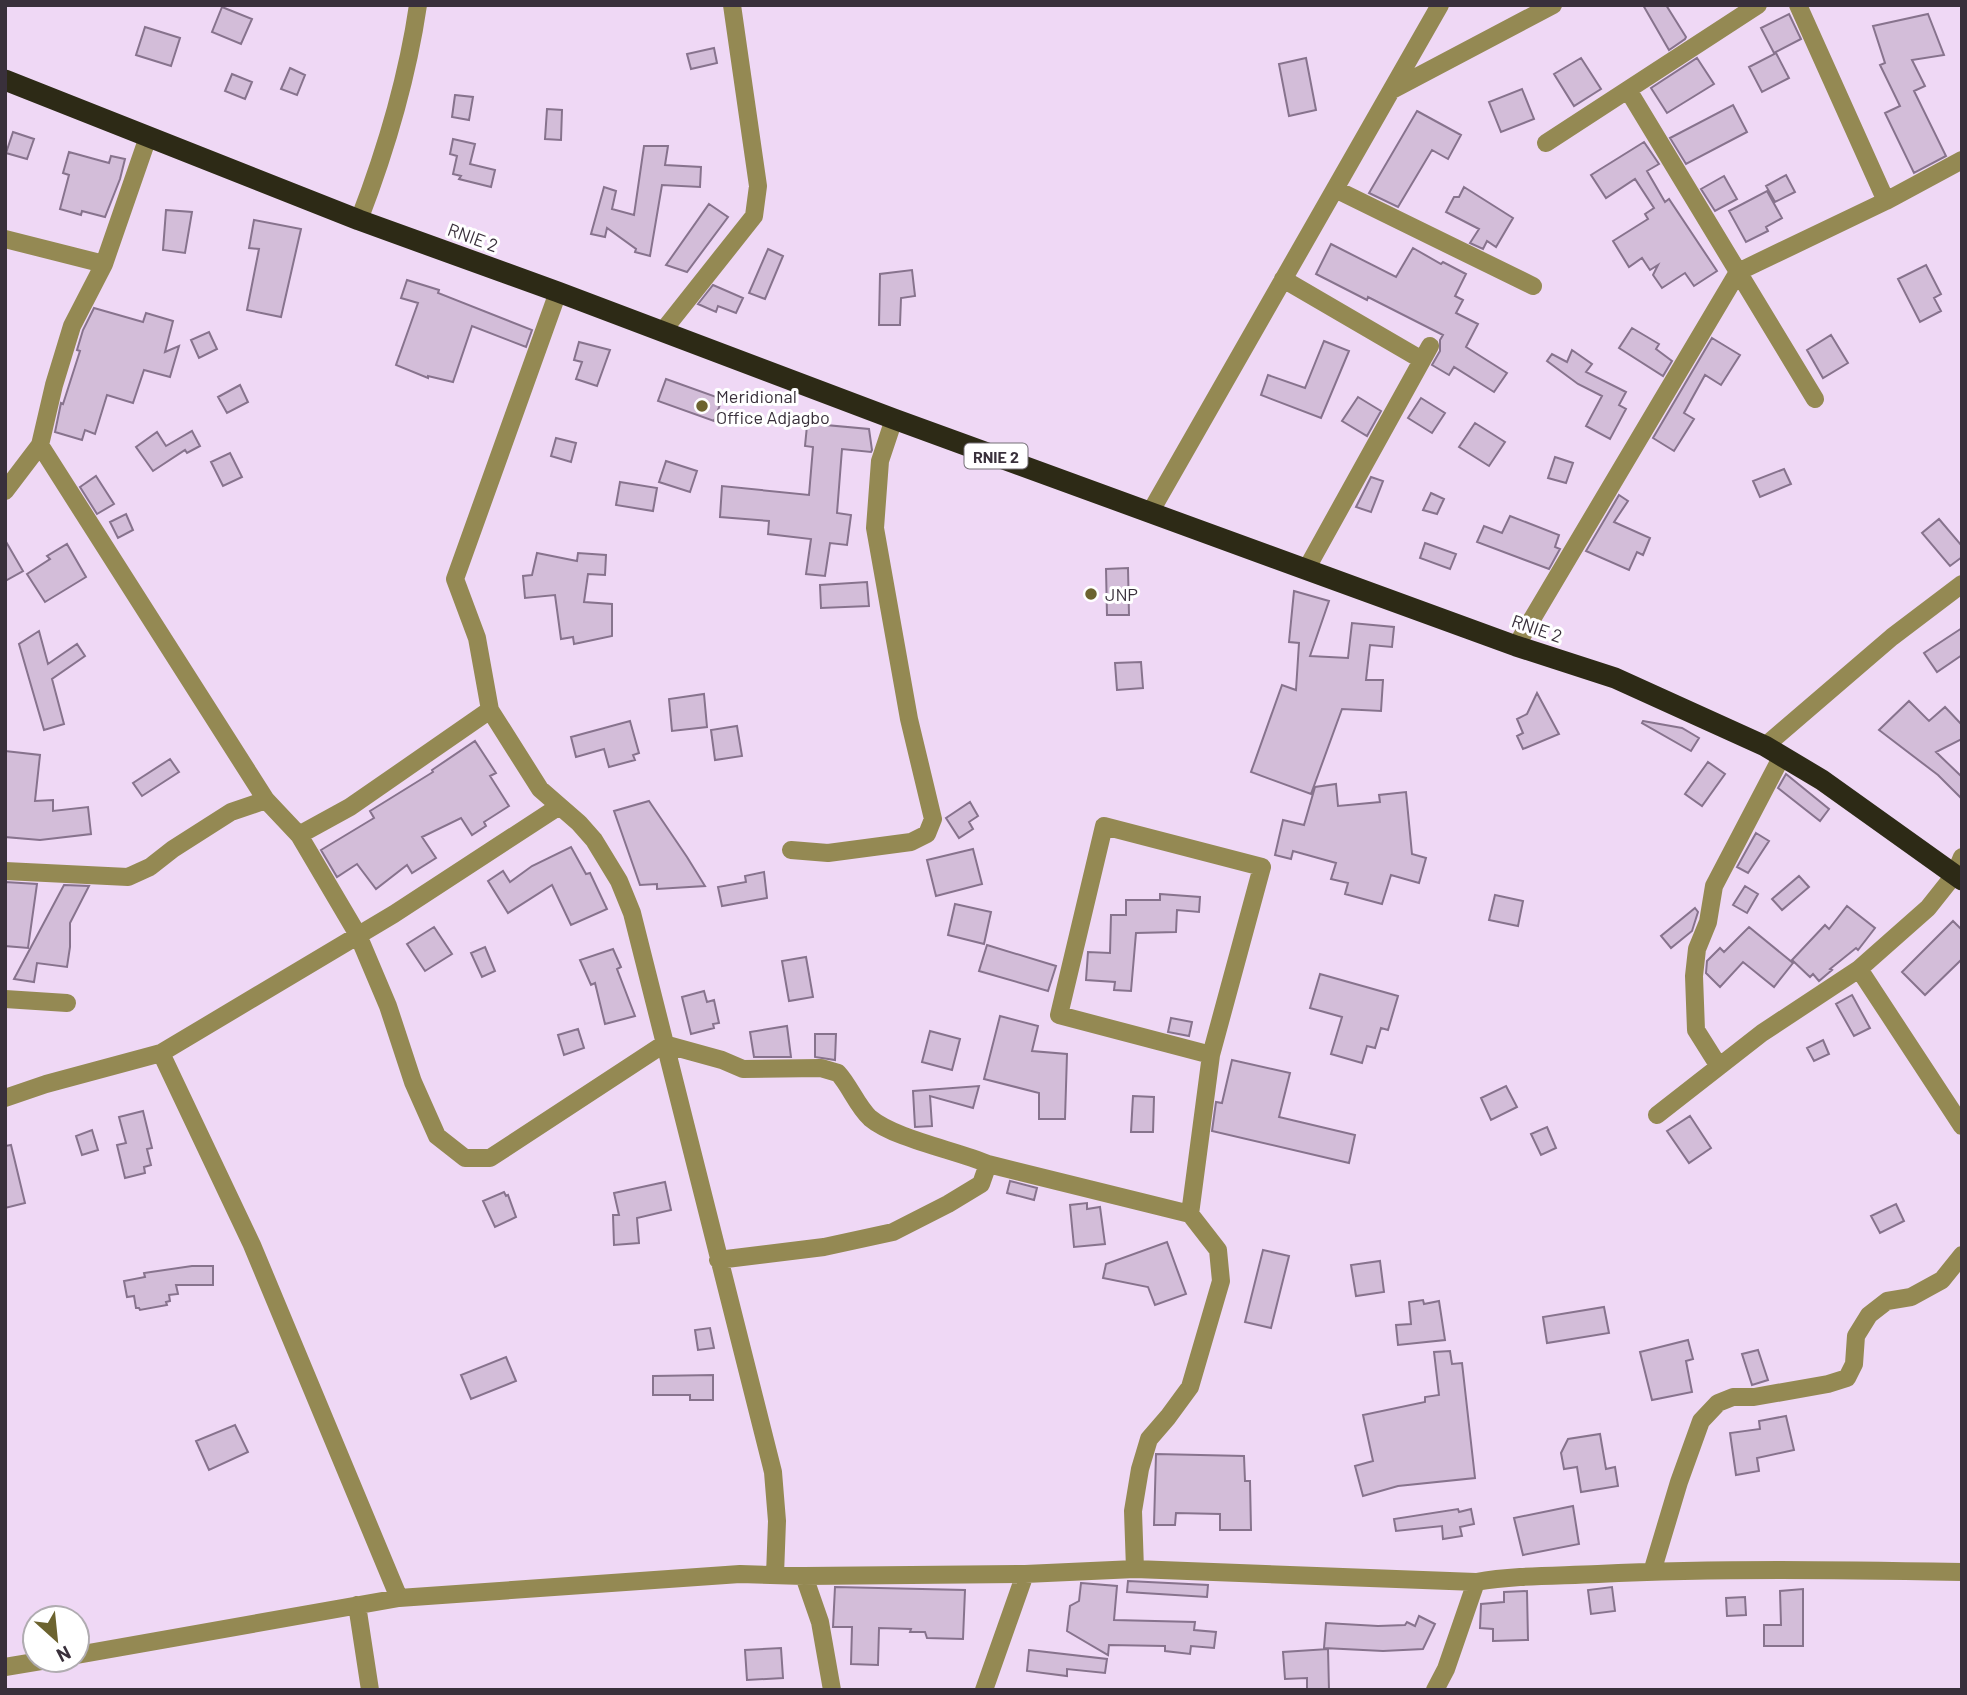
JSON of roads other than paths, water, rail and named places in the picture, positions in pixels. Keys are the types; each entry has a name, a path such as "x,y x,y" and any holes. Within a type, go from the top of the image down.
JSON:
{"highway":[{"name":"RNIE 2","path":"5,80 359,220 894,419 1516,646 1615,678 1773,751 1959,870"}],"street":[{"path":"359,220 381,163 400,98 418,5"},
{"path":"662,332 754,216 758,186 732,5"},
{"path":"1151,511 1440,5"},
{"path":"1391,90 1553,5"},
{"path":"1546,143 1758,5"},
{"path":"1798,5 1886,201"},
{"path":"1628,90 1815,399"},
{"path":"5,491 40,445 72,326 104,264 148,137"},
{"path":"1516,646 1738,272 1886,201 1962,160"},
{"path":"1335,189 1533,286"},
{"path":"5,239 104,264"},
{"path":"1283,279 1426,353 1307,568"},
{"path":"558,292 455,579 477,638 490,710 540,789 594,840 619,881 632,913 773,1472 777,1521 775,1575"},
{"path":"791,850 828,853 911,842 927,834 933,820 909,719 875,528 880,461 894,419"},
{"path":"40,445 266,800 299,835 358,935 388,1006 413,1082 437,1136 465,1158 490,1157 568,1109 664,1044 722,1060 743,1069 821,1068 838,1073 869,1117 888,1130 988,1164 1190,1214 1218,1250 1221,1281 1190,1387 1149,1438 1140,1469 1133,1511 1135,1569"},
{"path":"1718,1065 1696,1030 1694,976 1697,949 1708,922 1714,886 1773,751 1892,637 1962,584"},
{"path":"299,835 349,807 490,710"},
{"path":"5,871 128,877 150,867 231,812 266,800"},
{"path":"5,1098 161,1053 394,914 558,807"},
{"path":"1190,1214 1211,1055 1262,867 1104,826 1059,1015 1211,1055"},
{"path":"1657,1115 1762,1033 1858,969 1928,908 1959,870"},
{"path":"1858,969 1962,1126"},
{"path":"5,999 67,1003"},
{"path":"161,1053 252,1245 399,1598"},
{"path":"718,1260 824,1247 893,1232 981,1184 988,1164"},
{"path":"1652,1572 1701,1421 1718,1404 1733,1397 1754,1397 1847,1378 1854,1364 1856,1336 1869,1315 1887,1301 1911,1297 1942,1280 1962,1255"},
{"path":"91,1652 399,1598 740,1574 1025,1574 1135,1569 1476,1582 1511,1576 1652,1572 1962,1572"},
{"path":"984,1690 1025,1574"},
{"path":"804,1576 820,1622 832,1690"},
{"path":"1435,1690 1446,1669 1476,1582"},
{"path":"357,1605 370,1690"}],"place":[{"name":"Meridional Office Adjagbo","path":"702,406"},
{"name":"JNP","path":"1091,594"}]}
